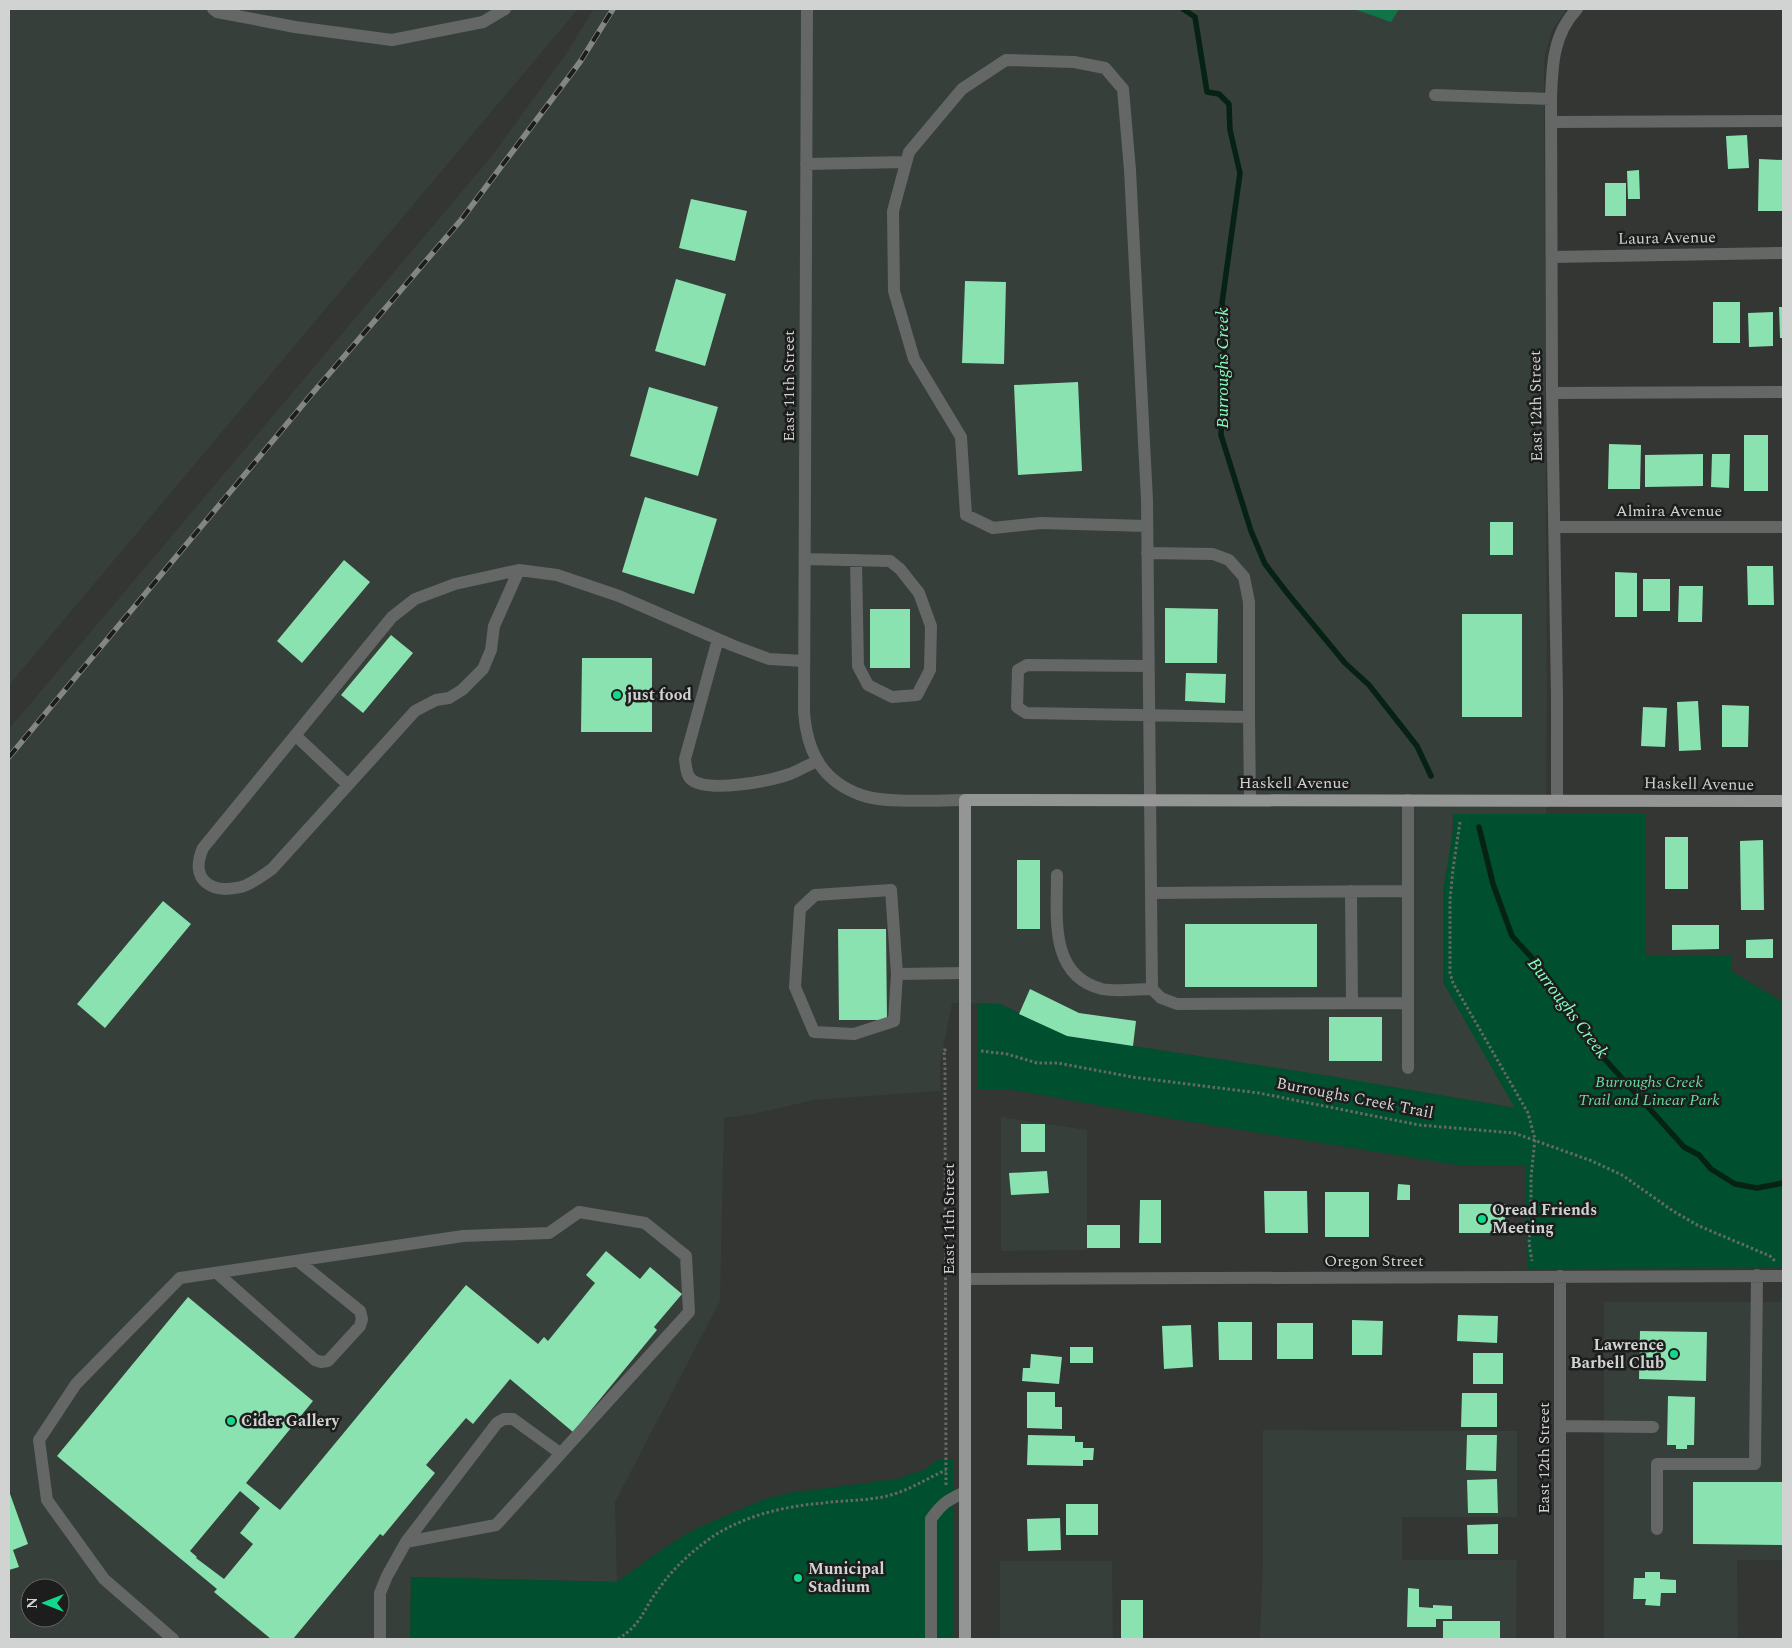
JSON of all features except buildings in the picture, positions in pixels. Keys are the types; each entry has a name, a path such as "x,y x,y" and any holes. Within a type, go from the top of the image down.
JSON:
{"main road":[{"name":"Haskell Avenue","path":"965,800 1783,801"},
{"name":"East 11th Street","path":"965,800 965,1639"}],"street":[{"path":"213,9 217,12 295,28 392,40 484,22 505,9"},
{"name":"East 11th Street","path":"807,9 804,661 806,733 810,747 818,761"},
{"name":"East 12th Street","path":"1557,800 1552,393 1551,99 1555,48 1562,29 1574,12"},
{"path":"1147,526 1041,523 993,528 966,515 960,437 914,359 894,291 892,211 909,152 962,89 1006,60 1074,62 1105,68 1123,89 1130,170 1147,526 1152,989"},
{"path":"1435,95 1551,99"},
{"path":"1551,122 1783,121"},
{"path":"806,164 906,162"},
{"name":"Laura Avenue","path":"1552,257 1783,253"},
{"path":"1552,393 1783,392"},
{"name":"Almira Avenue","path":"1554,527 1783,527"},
{"path":"1147,553 1212,554 1229,560 1244,577 1249,602 1250,800"},
{"path":"805,559 856,560 890,561 900,569 920,593 931,626 930,670 917,695 892,696 868,685 858,666 856,560"},
{"path":"520,570 494,626 491,650 483,669 462,690 449,698 436,700 415,711 272,869 242,886 228,888 210,886 202,879 198,868 203,848 392,617 415,599 455,584 520,570 557,575 620,596 769,659 804,661"},
{"path":"718,639 685,759 687,774 692,780 705,785 738,785 791,774 818,761"},
{"path":"1148,666 1027,666 1018,670 1017,707 1026,713 1249,717"},
{"path":"295,735 348,785"},
{"name":"Haskell Avenue","path":"818,761 827,774 862,796 894,800 965,800"},
{"path":"1408,800 1408,1068"},
{"path":"1057,875 1059,947 1067,965 1083,982 1103,989 1152,989 1162,998 1176,1004 1408,1003"},
{"path":"891,890 897,974 894,1020 854,1034 814,1032 795,987 800,909 815,894 891,890"},
{"path":"1351,891 1352,1003"},
{"path":"1151,892 1408,891"},
{"path":"897,974 965,973"},
{"path":"173,1639 104,1580 47,1500 39,1440 76,1384 180,1278 463,1236 549,1233 579,1212 645,1223 686,1256 689,1312 496,1525 406,1542"},
{"path":"217,1273 315,1360 321,1362 328,1361 360,1326 362,1319 360,1311 298,1261"},
{"name":"Oregon Street","path":"965,1280 1757,1275 1781,1270"},
{"path":"1657,1529 1657,1464 1755,1464 1757,1275"},
{"name":"East 12th Street","path":"1560,1276 1560,1639"},
{"path":"380,1639 380,1593 387,1576 406,1542 497,1423 504,1419 513,1419 560,1454"},
{"path":"1560,1426 1653,1427"},
{"path":"931,1639 931,1519 946,1501 965,1492"}],"path":[{"path":"1460,822 1450,900 1450,973 1453,983 1528,1113 1535,1139 1531,1177 1529,1243 1533,1277"},
{"path":"946,1491 946,1067 944,1050 950,1050"},
{"name":"Burroughs Creek Trail","path":"980,1051 1007,1054 1037,1063 1058,1063 1132,1077 1259,1093 1418,1125 1514,1133 1592,1161 1622,1175 1679,1215 1728,1239 1770,1256 1781,1270"},
{"path":"618,1639 636,1625 656,1591 684,1560 716,1534 737,1523 759,1515 798,1506 892,1495 946,1470"}],"shaded area":[{"path":"9,9 578,9 9,685"},
{"path":"594,9 1567,9 1552,30 1545,55 1544,71 1546,814 1453,814 1443,982 1516,1108 1329,1076 1067,1036 1000,1004 952,1003 940,1064 940,1091 814,1100 753,1114 724,1118 720,1301 615,1502 617,1582 411,1577 410,1639 9,1639 9,729 491,157 566,54"},
{"path":"1001,1117 1087,1130 1087,1250 1001,1251"},
{"path":"1604,1302 1783,1302 1783,1560 1737,1560 1738,1639 1604,1639"},
{"path":"1263,1430 1517,1431 1517,1517 1402,1517 1402,1560 1517,1560 1516,1639 1260,1639 1263,1560"},
{"path":"1000,1561 1112,1561 1113,1639 1000,1639"}],"green space":[{"path":"1354,9 1399,9 1391,22"},
{"name":"Burroughs Creek Trail and Linear Park","path":"1453,814 1646,814 1646,956 1731,955 1731,971 1783,1002 1783,1268 1527,1269 1525,1166 1464,1166 1179,1120 1005,1089 978,1089 978,1003 1000,1004 1067,1036 1329,1076 1515,1108 1443,982 1443,891 1453,832"},
{"path":"938,1459 953,1459 953,1639 410,1639 411,1577 617,1582 661,1550 693,1530 762,1500 788,1493 897,1479 926,1469"}],"waterway":[{"name":"Burroughs Creek","path":"1183,9 1195,17 1207,92 1219,94 1229,104 1230,130 1240,173 1222,303 1225,333 1221,435 1251,531 1265,564 1345,663 1369,685 1417,746 1431,776"},
{"name":"Burroughs Creek","path":"1479,827 1493,884 1512,936 1542,969 1574,1013 1592,1045 1684,1147 1699,1155 1711,1169 1735,1184 1757,1188 1783,1183"}],"railway":[{"path":"9,757 311,395 461,220 580,62 613,9"}],"place":[{"name":"just food","path":"617,695"},
{"name":"Oread Friends Meeting","path":"1482,1219"},
{"name":"Lawrence Barbell Club","path":"1674,1354"},
{"name":"Cider Gallery","path":"231,1421"},
{"name":"Municipal Stadium","path":"798,1578"}]}
